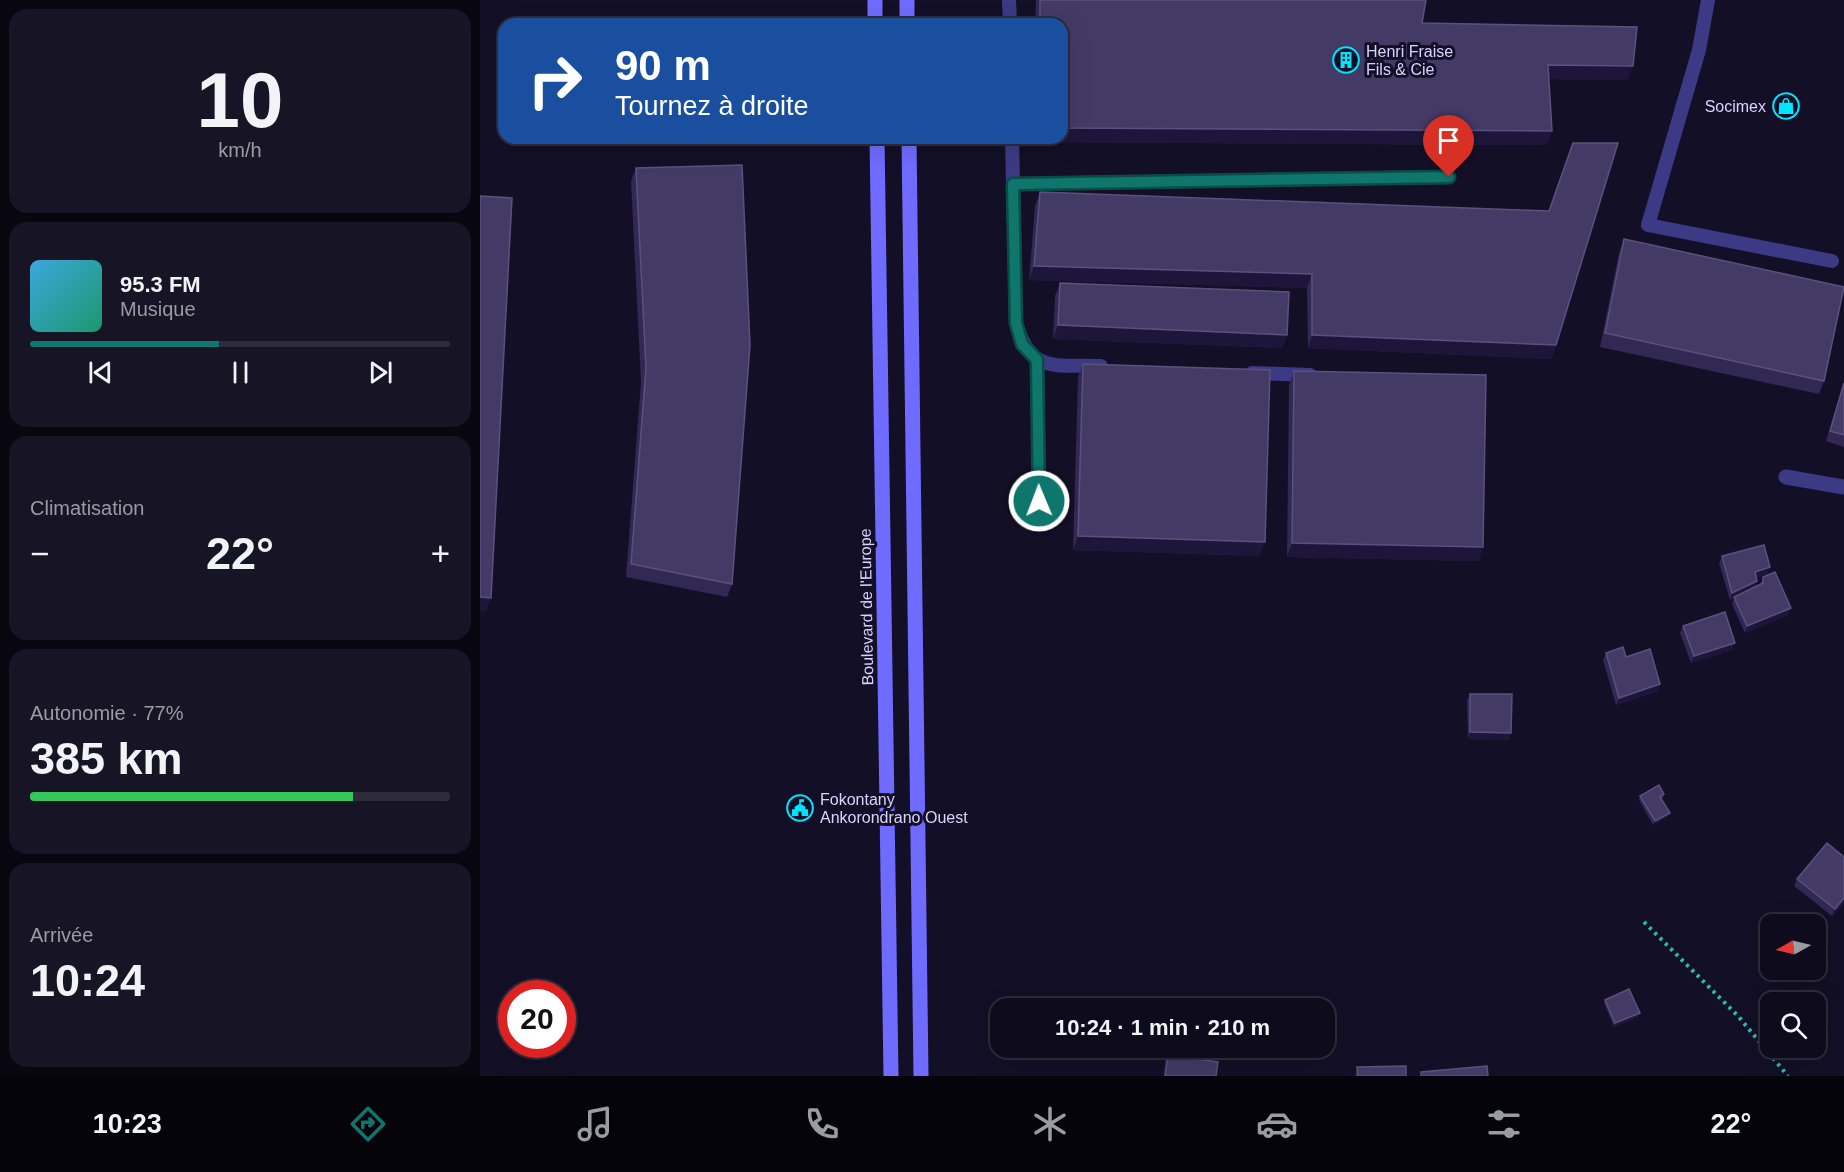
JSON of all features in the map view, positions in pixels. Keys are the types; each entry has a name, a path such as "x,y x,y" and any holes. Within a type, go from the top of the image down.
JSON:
{"main road":[{"path":"875,0 875,18"},
{"path":"907,0 907,18"},
{"name":"Boulevard de l'Europe","path":"877,144 891,1076"},
{"path":"909,144 921,1076"}],"street":[{"path":"1786,477 1844,487"}],"lane":[{"path":"1009,0 1010,18"},
{"path":"1708,0 1699,50 1648,225 1832,261"},
{"path":"1012,144 1016,323 1022,344 1037,360 1045,363 1115,366"},
{"path":"1013,184 1449,177"},
{"path":"1037,360 1039,501"},
{"path":"1232,372 1325,376"}],"path":[{"path":"1644,922 1738,1017 1788,1076"}],"building":[{"name":"Henri Fraise Fils & Cie","path":"1040,0 1426,0 1422,23 1637,27 1633,66 1548,65 1552,131 1068,128 1068,18 1040,18"},
{"path":"1573,143 1618,143 1556,345 1312,335 1312,274 1034,266 1040,192 1549,211"},
{"path":"742,165 750,345 732,584 631,564 646,368 636,168"},
{"path":"480,196 512,198 491,598 480,597"},
{"path":"1624,239 1844,287 1824,381 1605,333"},
{"path":"1060,283 1289,292 1287,335 1058,325"},
{"path":"1083,364 1270,370 1265,542 1078,536"},
{"path":"1294,371 1486,375 1483,547 1292,543"},
{"path":"1844,383 1844,435 1830,431"},
{"path":"1764,545 1770,567 1755,572 1757,581 1732,593 1722,556"},
{"path":"1775,572 1791,608 1747,626 1734,597 1763,583 1763,577"},
{"path":"1725,612 1735,643 1694,656 1683,626"},
{"path":"1623,647 1626,657 1650,649 1660,684 1619,698 1606,653"},
{"path":"1470,694 1512,694 1511,733 1470,732"},
{"path":"1659,785 1664,794 1660,797 1670,813 1655,821 1640,796"},
{"path":"1827,843 1844,857 1844,898 1835,909 1797,879"},
{"path":"1629,989 1640,1013 1615,1023 1605,1000"},
{"path":"1168,1058 1218,1062 1216,1076 1165,1076"},
{"path":"1406,1066 1406,1076 1358,1076 1357,1067"},
{"path":"1487,1066 1488,1076 1421,1076 1421,1072"}],"place":[{"name":"Henri Fraise Fils & Cie","path":"1346,60"},
{"name":"Socimex","path":"1786,106"},
{"name":"Fokontany Ankorondrano Ouest","path":"800,808"}],"route":[{"path":"1039,501 1037,360 1031,357 1022,344 1016,323 1013,184 1449,177"}]}
